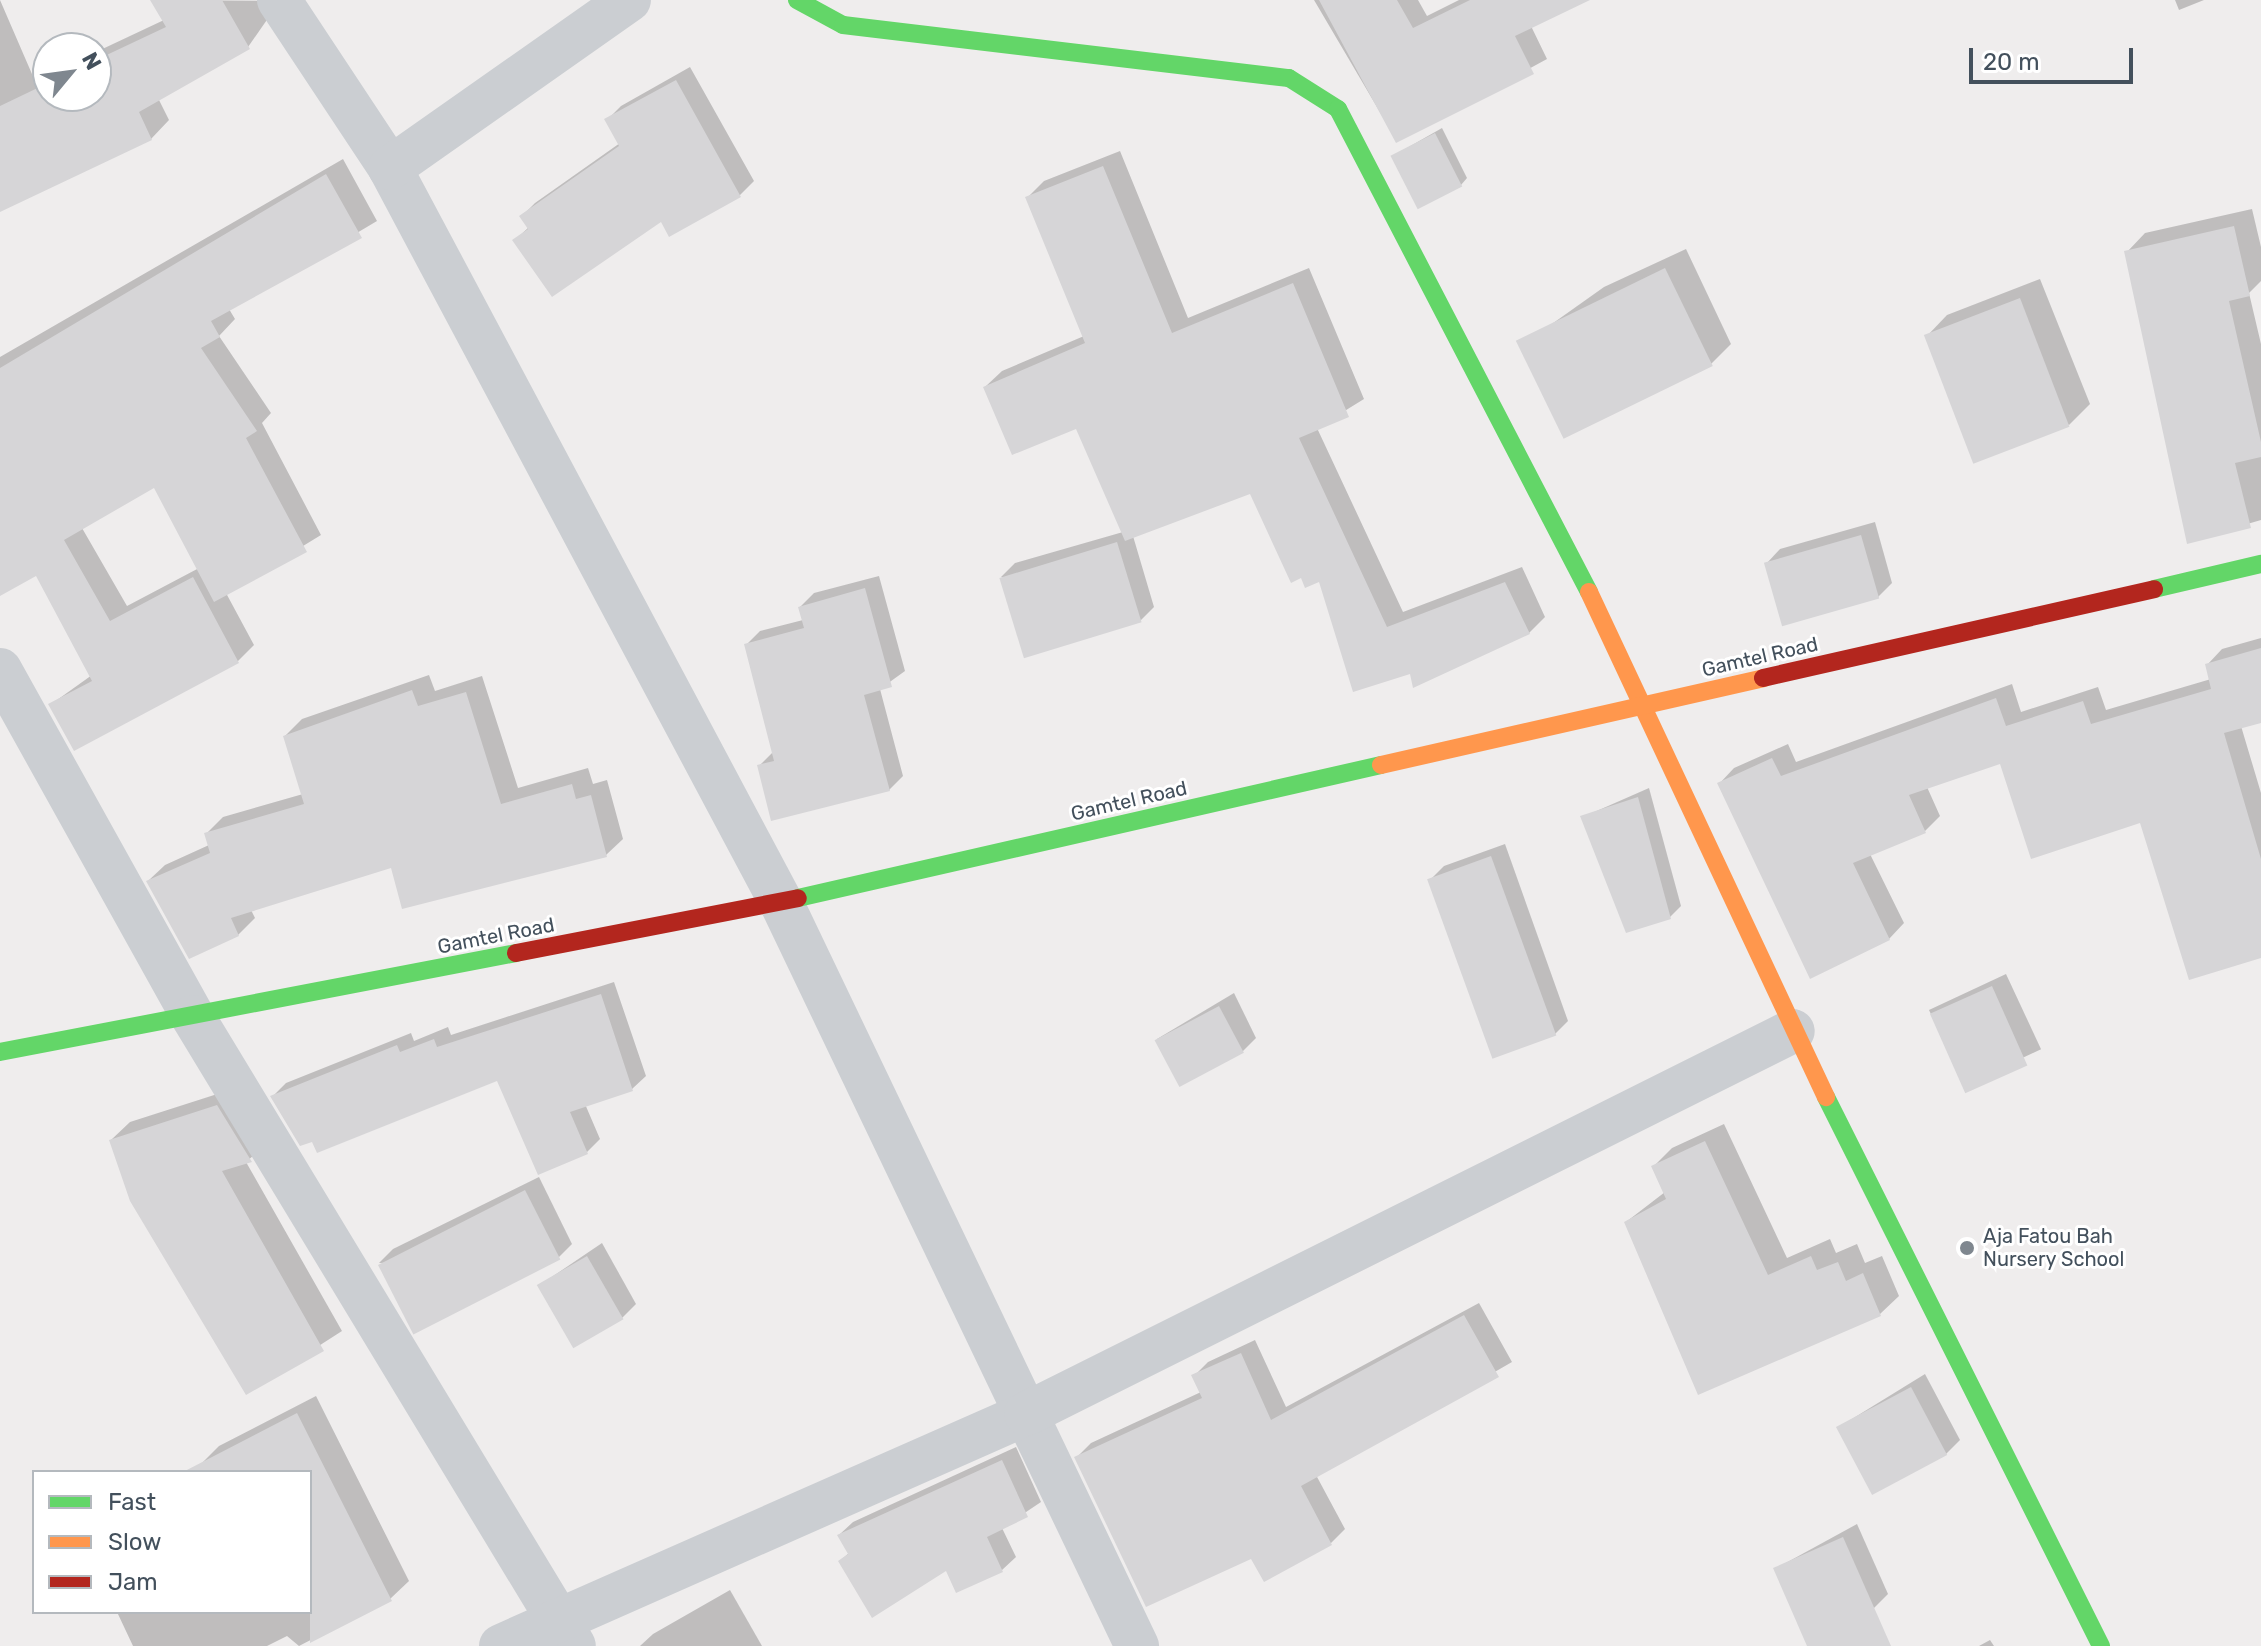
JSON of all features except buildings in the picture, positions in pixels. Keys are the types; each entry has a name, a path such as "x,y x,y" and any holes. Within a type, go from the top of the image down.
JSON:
{"street":[{"path":"279,0 390,168 781,902 1137,1646"},
{"path":"390,168 629,0"},
{"path":"797,0 843,25 1289,78 1338,109 1648,705 1793,1031 2101,1646"},
{"name":"Gamtel Road","path":"0,1052 781,902 2261,564"},
{"path":"0,670 193,1017 566,1632"},
{"path":"501,1646 566,1632 1026,1414 1793,1031"}],"traffic: fast":[{"path":"797,0 843,25 1289,78 1338,109 1589,592"},
{"path":"2154,589 2261,564"},
{"path":"798,898 1381,765"},
{"path":"0,1052 516,953"},
{"path":"1826,1097 2101,1646"}],"traffic: slow":[{"path":"1589,592 1826,1097"},
{"path":"1381,765 1763,678"}],"traffic: jam":[{"path":"1763,678 2154,589"},
{"path":"516,953 798,898"}],"place":[{"name":"Aja Fatou Bah Nursery School","path":"1967,1248"}]}
